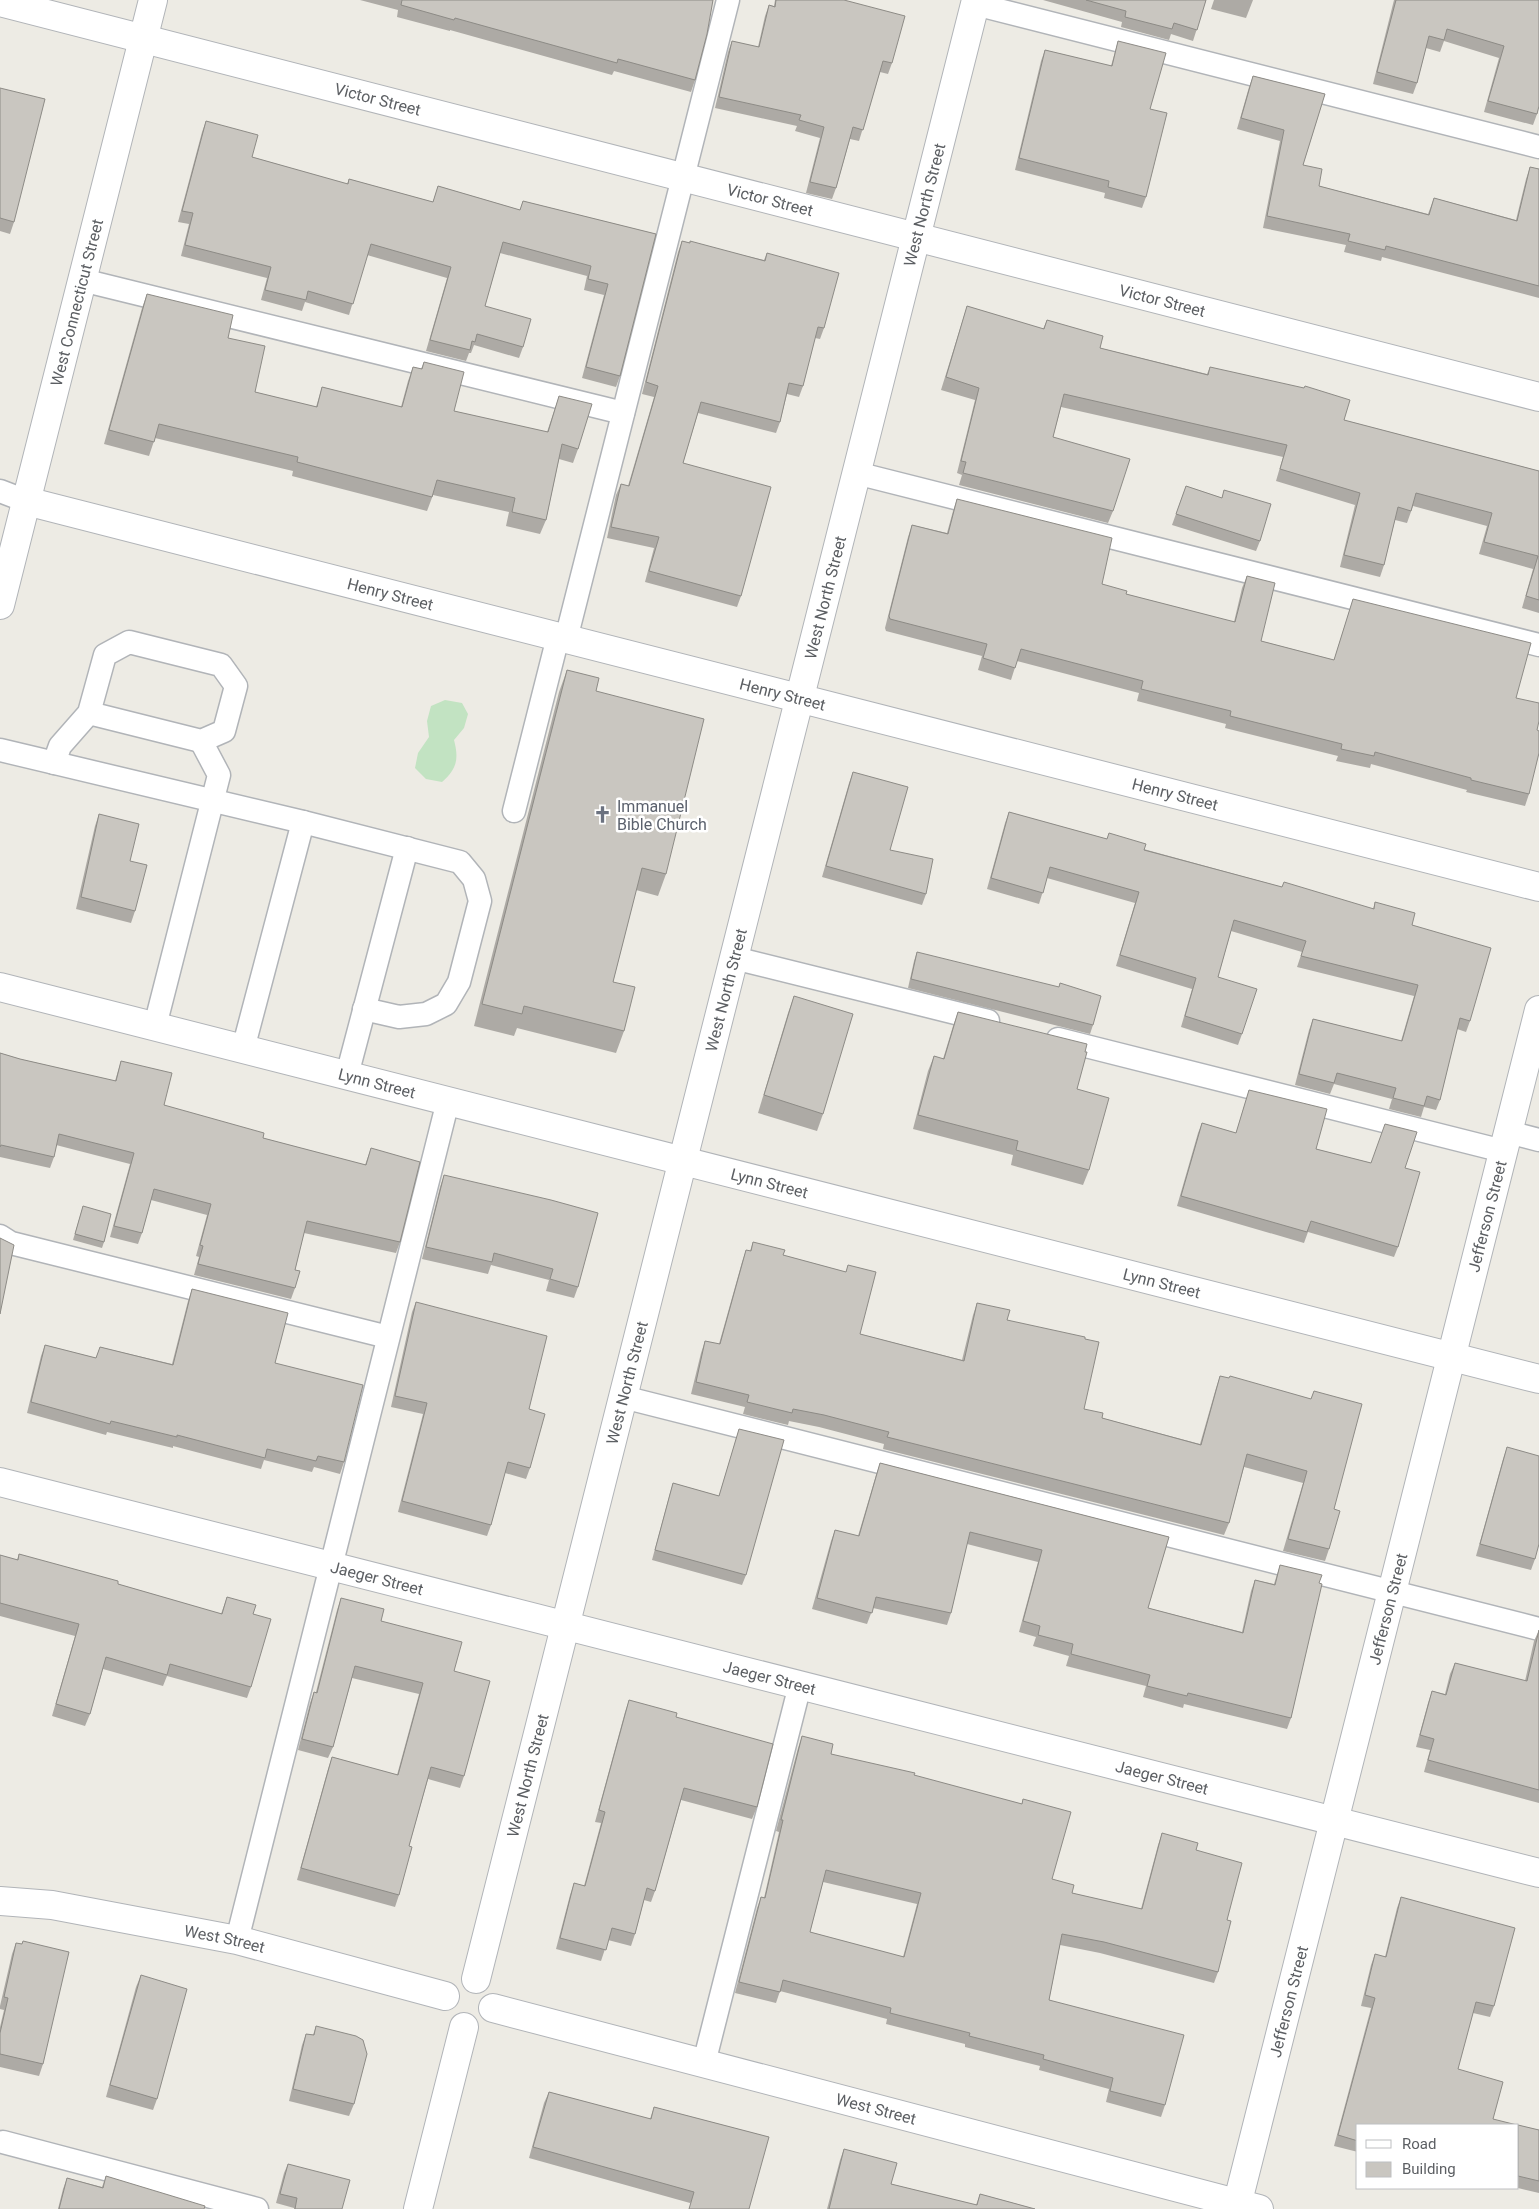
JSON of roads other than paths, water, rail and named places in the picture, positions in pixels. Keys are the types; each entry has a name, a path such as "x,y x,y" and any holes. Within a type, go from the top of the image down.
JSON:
{"street":[{"name":"West Connecticut Street","path":"0,604 153,0"},
{"name":"Victor Street","path":"0,2 1539,397"},
{"name":"West North Street","path":"476,1979 976,2"},
{"name":"Henry Street","path":"26,502 1539,887"},
{"name":"Lynn Street","path":"0,987 1539,1379"},
{"name":"Jefferson Street","path":"1244,2207 1334,1821 1539,1010"},
{"name":"Jaeger Street","path":"0,1482 1539,1873"},
{"name":"West Street","path":"0,1901 52,1905 237,1940 445,1996"},
{"path":"461,1979 476,1979 490,1990 493,2008 485,2021 478,2026 464,2027 454,2023 449,2018 444,2003 445,1996 454,1983 461,1979"},
{"name":"West Street","path":"493,2008 1244,2207"},
{"path":"418,2209 464,2027"}],"lane":[{"path":"514,811 623,413 728,0"},
{"path":"976,2 1539,148"},
{"path":"82,280 623,413"},
{"path":"856,473 1539,645"},
{"path":"0,491 26,502"},
{"path":"54,762 60,746 89,713 105,654 129,642 221,665 236,686 224,731 201,741 89,713"},
{"path":"155,1026 219,775 201,741"},
{"path":"0,750 303,822 460,862 474,879 480,902 459,982 446,1004 426,1014 398,1017 364,1009"},
{"path":"243,1049 303,822"},
{"path":"347,1075 407,848"},
{"path":"734,958 1003,1025"},
{"path":"1042,1035 1506,1141 1539,1140"},
{"path":"237,1940 448,1101"},
{"path":"0,1236 11,1243 388,1338"},
{"path":"624,1396 1539,1629"},
{"path":"704,2063 800,1685"},
{"path":"3,2142 257,2209"}],"place":[{"name":"Immanuel Bible Church","path":"603,815"}]}
